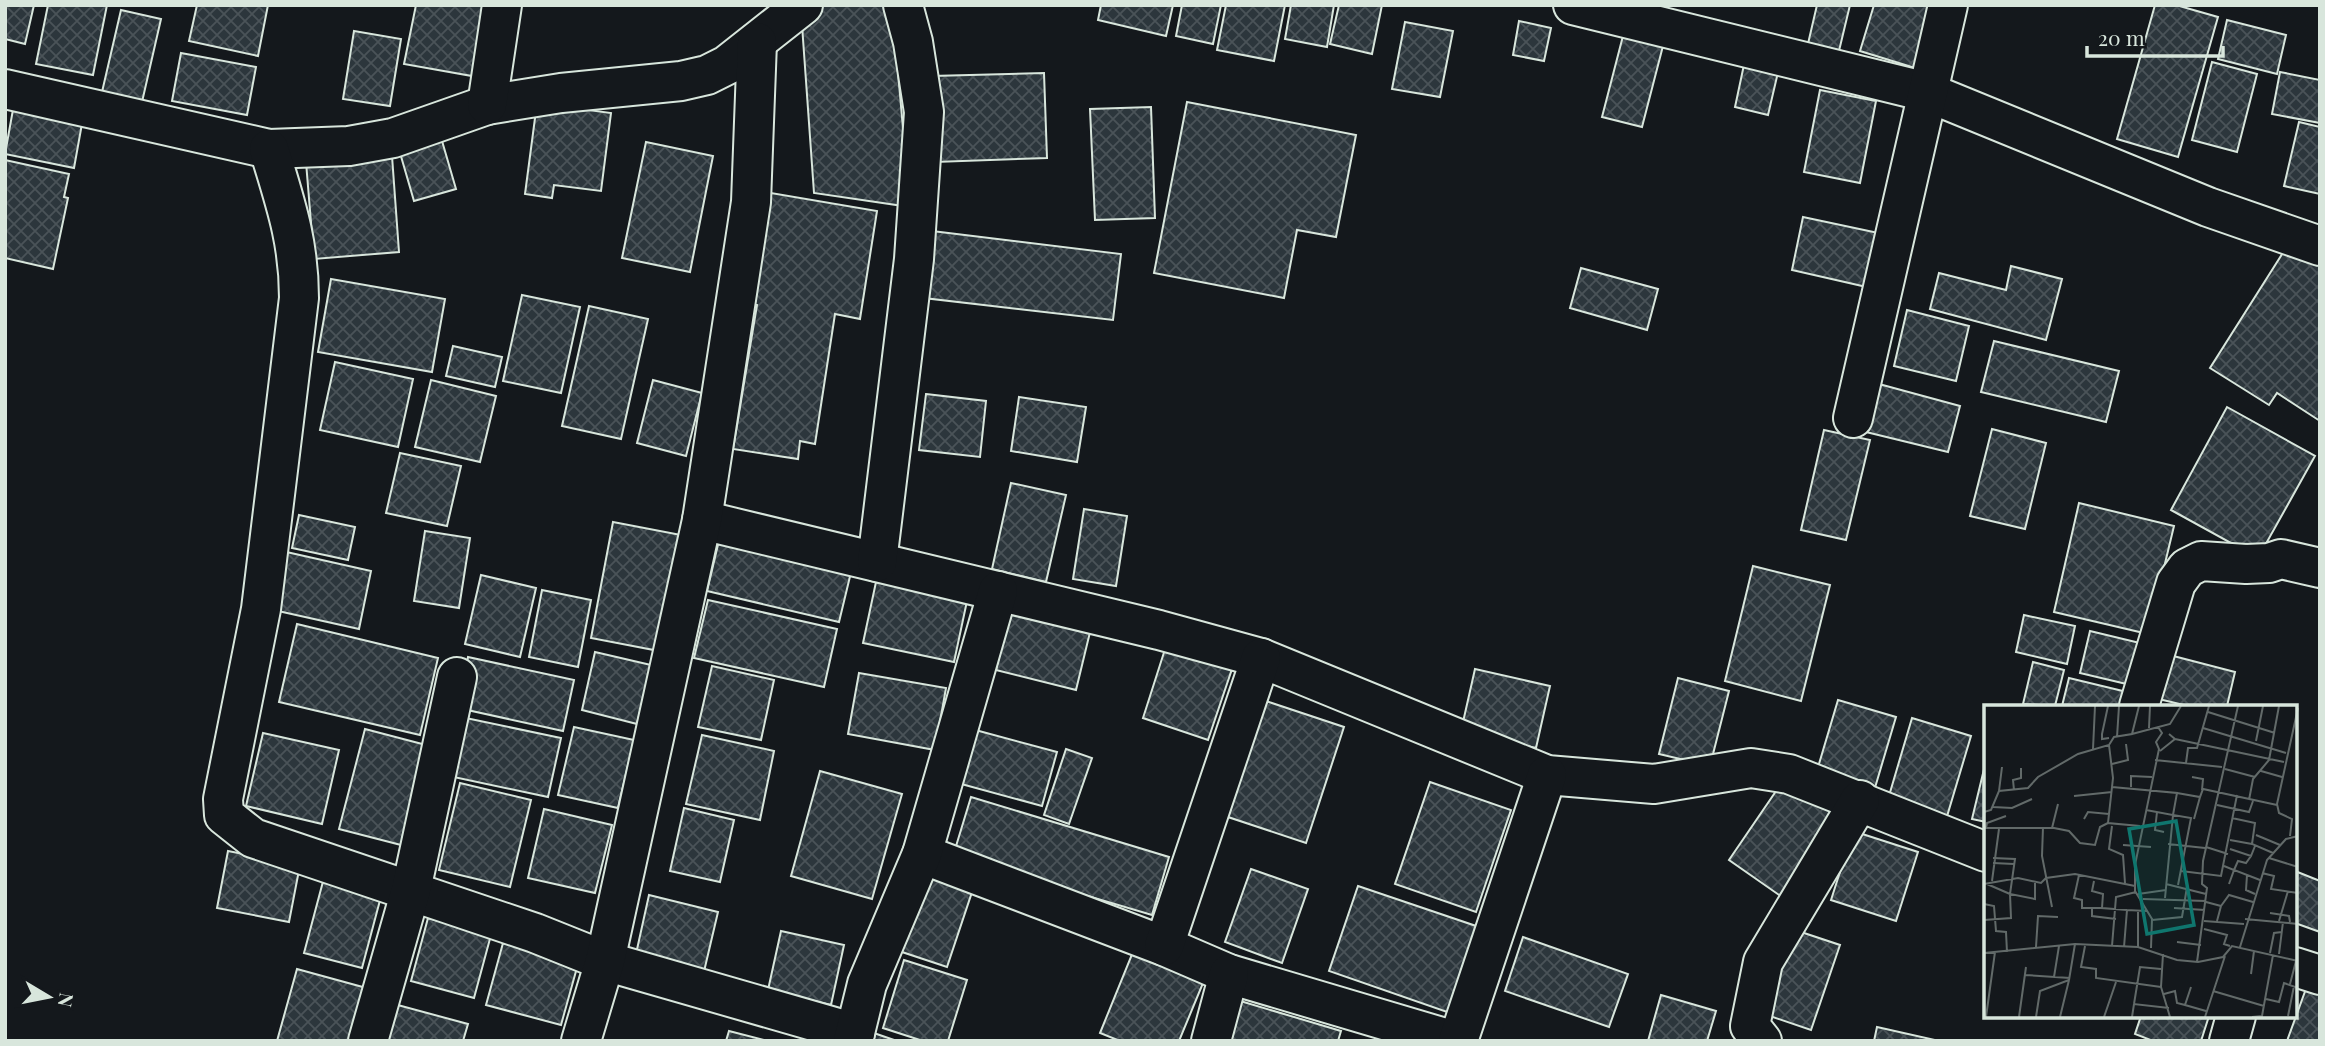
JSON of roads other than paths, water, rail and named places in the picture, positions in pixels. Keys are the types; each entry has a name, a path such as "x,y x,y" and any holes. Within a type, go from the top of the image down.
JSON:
{"street":[{"path":"486,105 502,5"},
{"path":"5,89 269,149 349,146 393,138 486,105 561,93 681,81 707,75 727,65 803,5"},
{"path":"877,562 914,259 924,112 913,42 902,5"},
{"path":"1573,5 1927,92 2208,207 2320,246"},
{"path":"1853,418 1948,5"},
{"path":"581,1041 605,961 702,520 751,202 757,42"},
{"path":"269,149 294,232 299,265 299,298 261,609 223,799 224,815 253,838 535,933 605,961 854,1037 867,984 922,854 998,591"},
{"path":"702,520 1261,657 1547,775 1654,784 1751,768 1789,774 1984,851"},
{"path":"2139,705 2176,583 2187,568 2201,561 2246,564 2269,563 2281,559 2320,568"},
{"path":"1164,946 1261,657"},
{"path":"368,1041 411,890 457,677"},
{"path":"922,854 1164,946 1229,974 1456,1041 1547,775"},
{"path":"1762,1041 1750,1027 1763,961 1860,800"},
{"path":"2297,968 2320,975"},
{"path":"1211,1041 1229,974"},
{"path":"2229,1041 2235,1018"}]}
